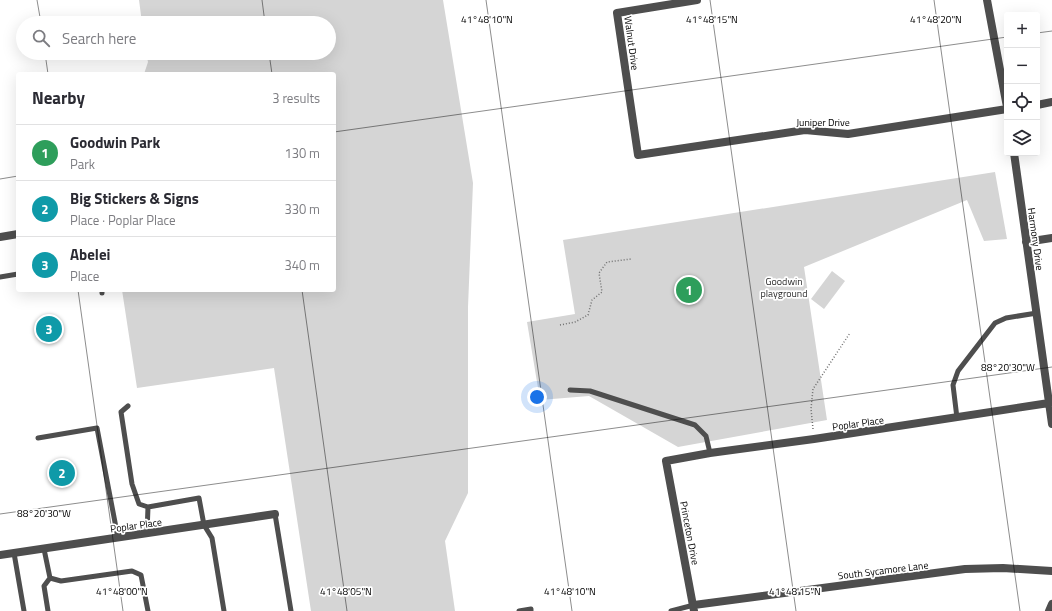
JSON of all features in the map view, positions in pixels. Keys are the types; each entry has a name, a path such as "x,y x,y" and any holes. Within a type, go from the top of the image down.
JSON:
{"street":[{"name":"Walnut Drive","path":"638,155 617,12 697,0"},
{"path":"987,0 1004,92"},
{"path":"1040,104 1052,102"},
{"name":"Juniper Drive","path":"638,155 805,130 848,134 1004,108"},
{"name":"Harmony Drive","path":"1014,156 1052,424"},
{"path":"0,237 16,234"},
{"path":"1026,242 1052,238"},
{"name":"Poplar Place","path":"669,460 1049,403"},
{"name":"Princeton Drive","path":"669,460 666,461 694,608"},
{"name":"Poplar Place","path":"0,555 275,514"},
{"name":"South Sycamore Lane","path":"694,608 965,569 1003,568 1052,570"},
{"path":"1049,611 1052,604"}],"lane":[{"path":"0,277 16,274"},
{"path":"957,418 953,385 954,378 963,364 995,323 1006,318 1036,313"},
{"path":"570,390 590,391 695,425 706,436 710,453"},
{"path":"128,406 121,412 132,484 139,504 148,507 199,498 204,525 212,538 224,611"},
{"path":"38,438 97,428 118,538"},
{"path":"147,533 148,507"},
{"path":"275,514 291,611"},
{"path":"44,549 50,578 44,586 48,611"},
{"path":"14,553 24,611"},
{"path":"50,578 61,581 132,571 141,575 148,611"},
{"path":"670,611 694,608"},
{"path":"519,611 531,609 531,611"}],"path":[{"path":"560,325 575,322 588,315 592,300 602,292 599,273 607,262 631,259"},
{"path":"814,439 811,409 813,389 850,333"}],"green space":[{"path":"139,0 443,0 473,183 468,307 468,493 445,541 455,611 311,611 274,368 137,388 122,292 336,292 336,72 145,72 148,60 336,60 336,16 141,16"},
{"name":"Goodwin playground","path":"995,172 1007,239 984,241 967,200 804,267 827,420 678,447 589,396 540,400 527,322 575,314 563,240"},
{"path":"832,271 845,281 824,309 811,299"}],"place":[{"name":"Goodwin Park","path":"689,290"},
{"name":"Abelei","path":"49,329"},
{"name":"Big Stickers & Signs","path":"62,473"}]}
